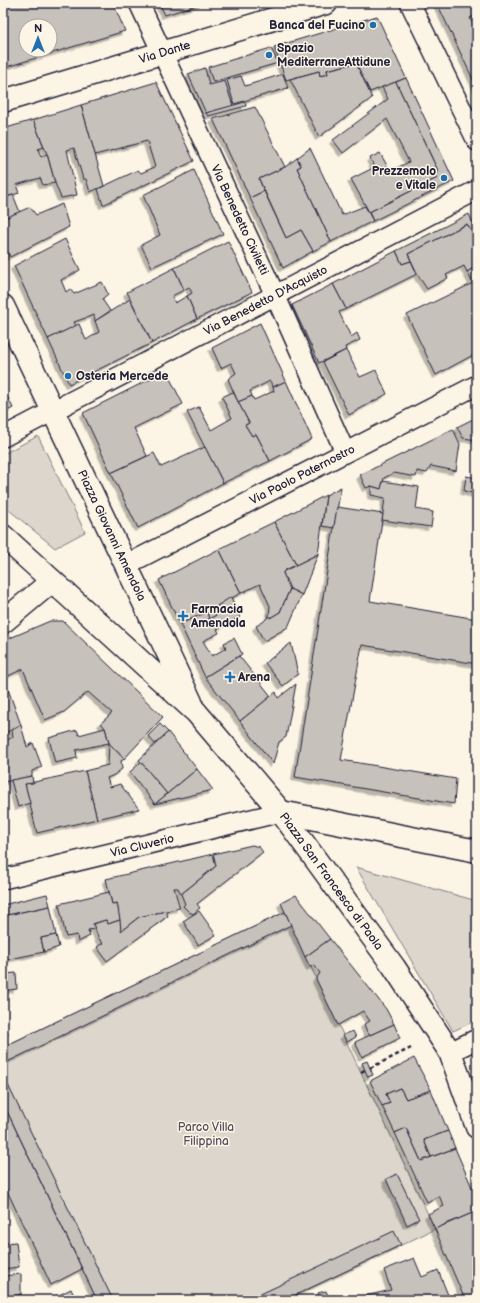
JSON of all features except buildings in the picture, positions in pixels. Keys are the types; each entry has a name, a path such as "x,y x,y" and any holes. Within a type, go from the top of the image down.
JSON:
{"street":[{"name":"Via Benedetto Civiletti","path":"139,3 275,295 345,452"},
{"name":"Via Dante","path":"3,101 326,3"},
{"path":"410,3 477,141"},
{"name":"Via Benedetto D'Acquisto","path":"54,411 477,190"},
{"name":"Piazza Giovanni Amendola","path":"3,306 196,712"},
{"name":"Via Paolo Paternostro","path":"126,565 477,385"},
{"path":"3,437 54,411"},
{"name":"Piazza Giovanni Amendola","path":"3,536 196,712 281,812"},
{"path":"3,622 52,581"},
{"name":"Piazza San Francesco di Paola","path":"281,812 477,850"},
{"name":"Piazza San Francesco di Paola","path":"281,812 394,967 450,1052 477,1127"},
{"name":"Via Cluverio","path":"3,878 281,812"},
{"path":"450,1052 477,1039"}],"path":[{"path":"370,1068 411,1048"},
{"path":"361,1072 365,1070"}],"green space":[{"path":"38,436 85,532 55,548 3,505 3,454"},
{"path":"356,867 477,901 477,1020 453,1031"},
{"name":"Parco Villa Filippina","path":"285,912 435,1229 285,1300 97,1300 3,1103 3,1047"}],"place":[{"name":"Banca del Fucino","path":"373,25"},
{"name":"Spazio MediterraneAttidune","path":"269,55"},
{"name":"Prezzemolo e Vitale","path":"444,178"},
{"name":"Osteria Mercede","path":"68,376"},
{"name":"Farmacia Amendola","path":"183,616"},
{"name":"Arena","path":"230,677"}]}
